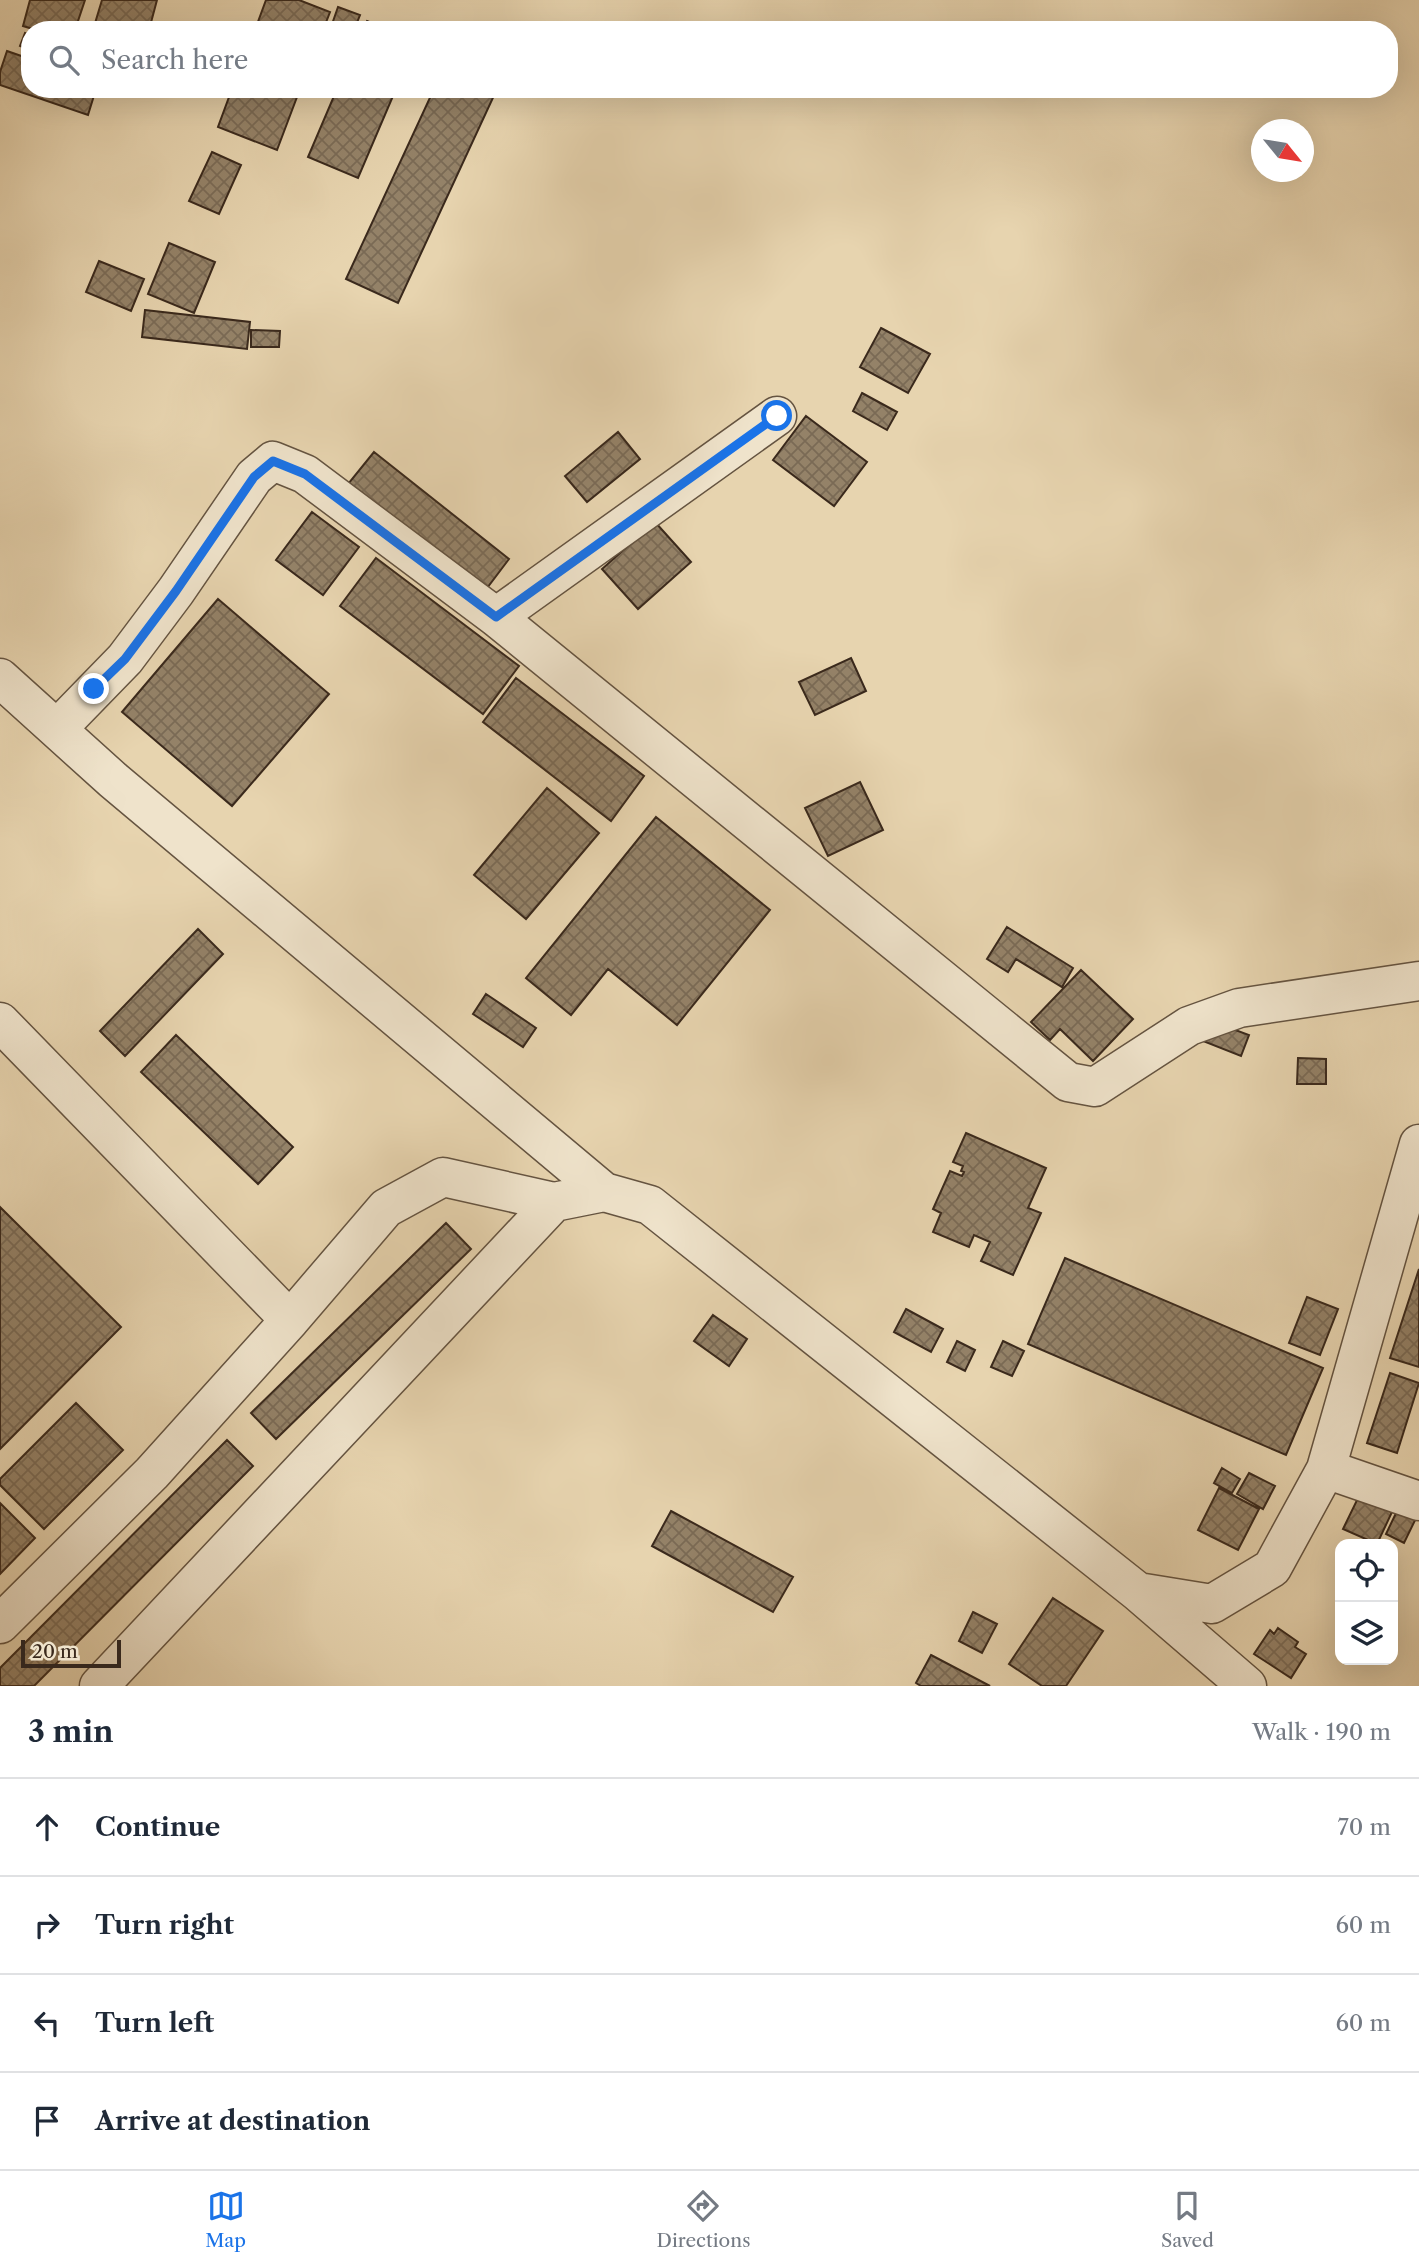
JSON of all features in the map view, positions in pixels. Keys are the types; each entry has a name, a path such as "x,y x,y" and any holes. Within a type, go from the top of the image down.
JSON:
{"street":[{"path":"496,617 777,416"},
{"path":"57,729 125,659 176,591 254,477 273,461 305,474 496,617 1068,1082 1095,1087 1189,1026 1239,1008 1419,981"},
{"path":"0,678 113,780 604,1192 650,1205 1138,1592 1247,1686"},
{"path":"0,1022 290,1320"},
{"path":"1138,1592 1212,1604 1272,1569 1326,1469 1407,1231 1419,1144"},
{"path":"0,1624 152,1473 290,1320 386,1208 443,1177 554,1202 604,1192"},
{"path":"99,1686 554,1202"},
{"path":"1326,1469 1419,1501"}],"building":[{"path":"30,0 85,0 78,21 24,21"},
{"path":"102,0 157,0 151,21 96,21"},
{"path":"266,0 299,0 330,12 326,21 258,21"},
{"path":"338,7 360,15 358,21 333,21"},
{"path":"7,51 21,56 21,92 0,85 0,72"},
{"path":"38,98 93,98 88,115"},
{"path":"229,98 297,98 277,150 218,127"},
{"path":"333,98 392,98 358,178 308,157"},
{"path":"430,98 493,98 398,303 346,279"},
{"path":"212,152 241,165 219,214 189,201"},
{"path":"169,243 215,262 194,313 148,294"},
{"path":"99,261 144,279 131,311 86,292"},
{"path":"145,310 250,322 247,349 142,337"},
{"path":"881,328 930,354 908,393 860,367"},
{"path":"251,330 280,331 279,347 251,347"},
{"path":"862,393 897,412 887,430 853,411"},
{"path":"806,416 867,462 834,506 773,460"},
{"path":"618,432 640,459 587,502 565,476"},
{"path":"374,452 509,559 484,592 348,484"},
{"path":"312,512 359,547 323,595 276,560"},
{"path":"655,522 691,562 638,609 602,569"},
{"path":"376,558 519,666 483,714 340,606"},
{"path":"218,599 329,694 232,806 122,712"},
{"path":"851,658 866,691 815,715 799,682"},
{"path":"516,678 644,776 611,821 483,722"},
{"path":"860,782 883,830 828,856 805,808"},
{"path":"547,788 599,833 526,919 474,875"},
{"path":"656,817 770,910 677,1025 608,969 571,1015 526,978"},
{"path":"1007,927 1073,968 1062,987 1016,959 1008,972 987,959"},
{"path":"198,929 223,954 125,1056 100,1031"},
{"path":"1081,970 1133,1019 1093,1061 1060,1029 1050,1040 1031,1022"},
{"path":"486,994 536,1028 523,1047 473,1014"},
{"path":"1211,1021 1249,1035 1241,1056 1203,1041"},
{"path":"176,1035 293,1147 258,1184 141,1072"},
{"path":"1298,1058 1326,1059 1326,1084 1297,1084"},
{"path":"966,1133 1046,1168 1028,1208 1041,1213 1013,1275 981,1261 990,1242 974,1235 969,1247 933,1232 941,1213 933,1209 950,1171 962,1176 964,1172 961,1171 963,1166 953,1162"},
{"path":"0,1207 121,1327 0,1449"},
{"path":"446,1223 471,1249 276,1439 251,1413"},
{"path":"1065,1258 1323,1368 1286,1455 1028,1344"},
{"path":"1419,1269 1419,1367 1390,1358"},
{"path":"1307,1297 1338,1309 1320,1355 1289,1343"},
{"path":"906,1309 943,1329 931,1352 894,1332"},
{"path":"713,1315 747,1339 729,1366 694,1341"},
{"path":"957,1341 975,1350 965,1371 947,1362"},
{"path":"1003,1341 1024,1351 1012,1376 991,1367"},
{"path":"1390,1373 1419,1383 1397,1453 1367,1443"},
{"path":"76,1403 123,1450 44,1529 0,1485 0,1479"},
{"path":"227,1440 253,1466 34,1686 0,1686 0,1668"},
{"path":"1222,1468 1240,1479 1232,1493 1214,1483"},
{"path":"1249,1473 1275,1486 1263,1509 1237,1494"},
{"path":"1219,1488 1259,1509 1238,1550 1198,1530"},
{"path":"1359,1496 1392,1512 1379,1539 1366,1539 1343,1529"},
{"path":"0,1503 35,1538 0,1574"},
{"path":"671,1511 793,1577 773,1612 652,1546"},
{"path":"1397,1511 1419,1512 1404,1543 1386,1534"},
{"path":"1053,1598 1103,1631 1066,1686 1042,1686 1009,1664"},
{"path":"973,1612 997,1624 982,1653 959,1641"},
{"path":"1278,1628 1298,1642 1295,1647 1306,1654 1291,1678 1254,1654 1270,1630 1274,1634"},
{"path":"931,1655 990,1686 921,1686 916,1683"}],"route":[{"path":"94,689 125,659 176,591 254,477 273,461 305,474 496,617 777,416"}]}
